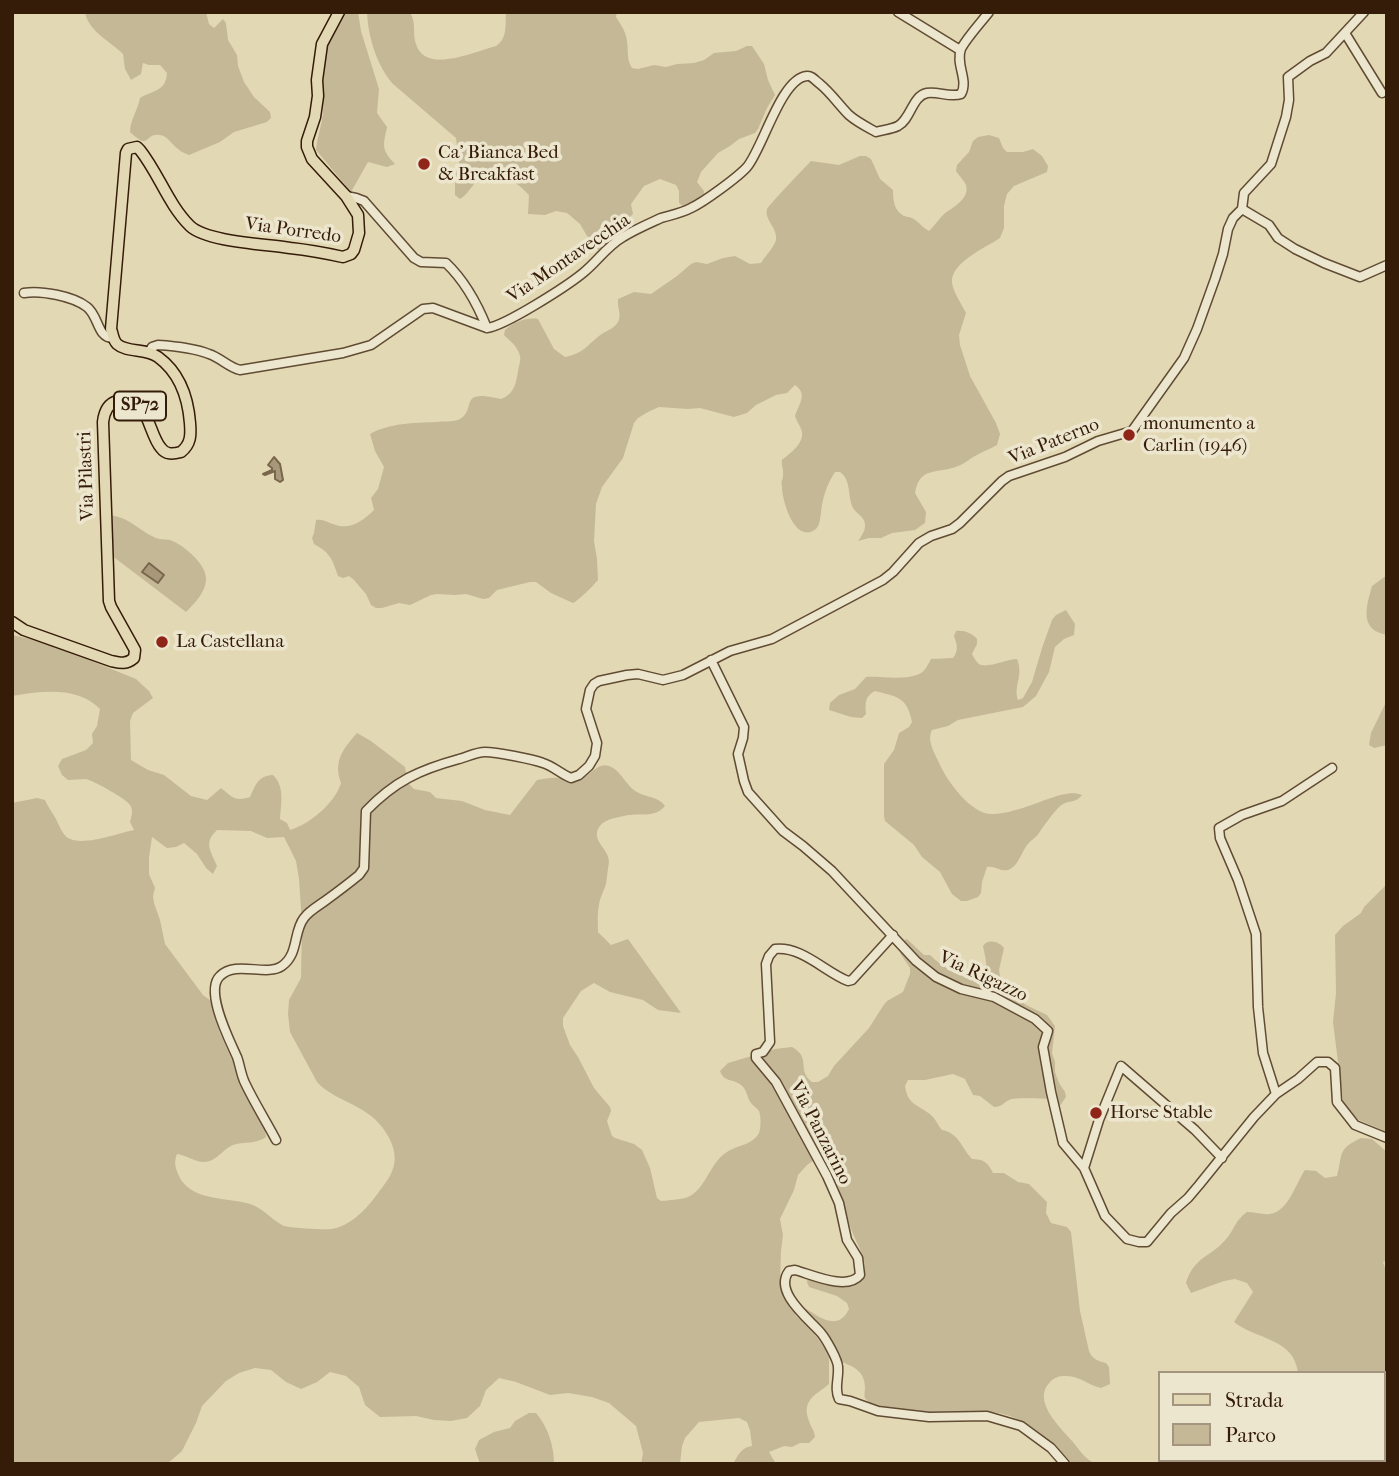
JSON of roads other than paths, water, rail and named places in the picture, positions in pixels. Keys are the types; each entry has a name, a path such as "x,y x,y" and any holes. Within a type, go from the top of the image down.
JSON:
{"main road":[{"name":"Via Porredo","path":"113,338 111,329 126,153 133,146 145,157 178,213 194,229 206,235 343,257 354,250 359,233 358,215 346,196 312,159 307,147 315,117 322,44 339,12"},
{"name":"Via Pilastri","path":"12,622 24,630 110,661 121,663 134,658 135,650 109,601 104,414 107,408 118,400 136,404 146,415 159,447 169,454 181,452 191,437 189,407 184,389 163,362 149,352 119,346 113,338"}],"street":[{"path":"898,12 960,50 985,13"},
{"name":"Via Paterno","path":"276,1140 244,1081 218,1013 215,983 221,974 229,970 276,969 289,959 299,925 305,915 359,875 364,867 366,811 378,798 404,779 442,763 485,752 540,761 571,778 579,775 595,756 597,743 586,709 594,684 627,674 669,679 683,675 730,651 772,639 883,580 919,543 952,529 1009,476 1065,457 1098,441 1132,431 1184,358 1215,279 1228,229 1233,218 1242,209 1244,193 1271,164 1286,117 1289,100 1288,77 1326,53 1364,12"},
{"path":"1345,33 1382,93"},
{"name":"Via Montavecchia","path":"487,328 505,322 581,275 622,238 661,219 691,209 744,170 760,147 787,90 796,81 811,76 849,114 876,132 900,125 912,111 917,99 927,93 956,96 961,94 964,86 960,50"},
{"path":"346,196 364,201 414,258 446,263 472,295 487,328"},
{"path":"1242,209 1269,225 1278,238 1295,249 1360,277 1387,265"},
{"path":"24,293 34,291 51,294 70,298 87,306 102,334 113,338"},
{"path":"149,352 152,347 158,345 205,352 240,370 343,353 370,345 423,310 433,308 487,328"},
{"name":"Via Rigazzo","path":"711,660 744,727 738,754 748,792 783,831 832,872 916,961 936,977 961,989 994,997 1035,1019 1048,1031 1044,1047 1062,1140 1084,1168 1105,1216 1127,1239 1147,1242 1171,1213 1188,1198 1254,1117 1276,1094 1317,1062 1328,1062 1335,1068 1337,1102 1355,1125 1387,1138"},
{"path":"1276,1094 1263,1053 1258,1007 1256,934 1220,838 1219,828 1282,801 1332,768"},
{"name":"Via Panzarino","path":"893,935 852,980 848,981 789,949 775,949 766,964 770,1042 763,1052 756,1054 756,1058 776,1082 827,1176 839,1203 847,1240 858,1258 860,1275 854,1281 839,1283 789,1270 784,1278 785,1283 798,1309 822,1335 838,1363 836,1391 839,1399 878,1411 916,1416 987,1416 1021,1426 1051,1448 1065,1464"},
{"path":"1084,1168 1099,1120 1121,1066 1195,1130 1222,1158"}],"place":[{"name":"Ca' Bianca Bed & Breakfast","path":"424,164"},
{"name":"monumento a Carlin (1946)","path":"1129,435"},
{"name":"La Castellana","path":"162,642"},
{"name":"Horse Stable","path":"1096,1113"}]}
